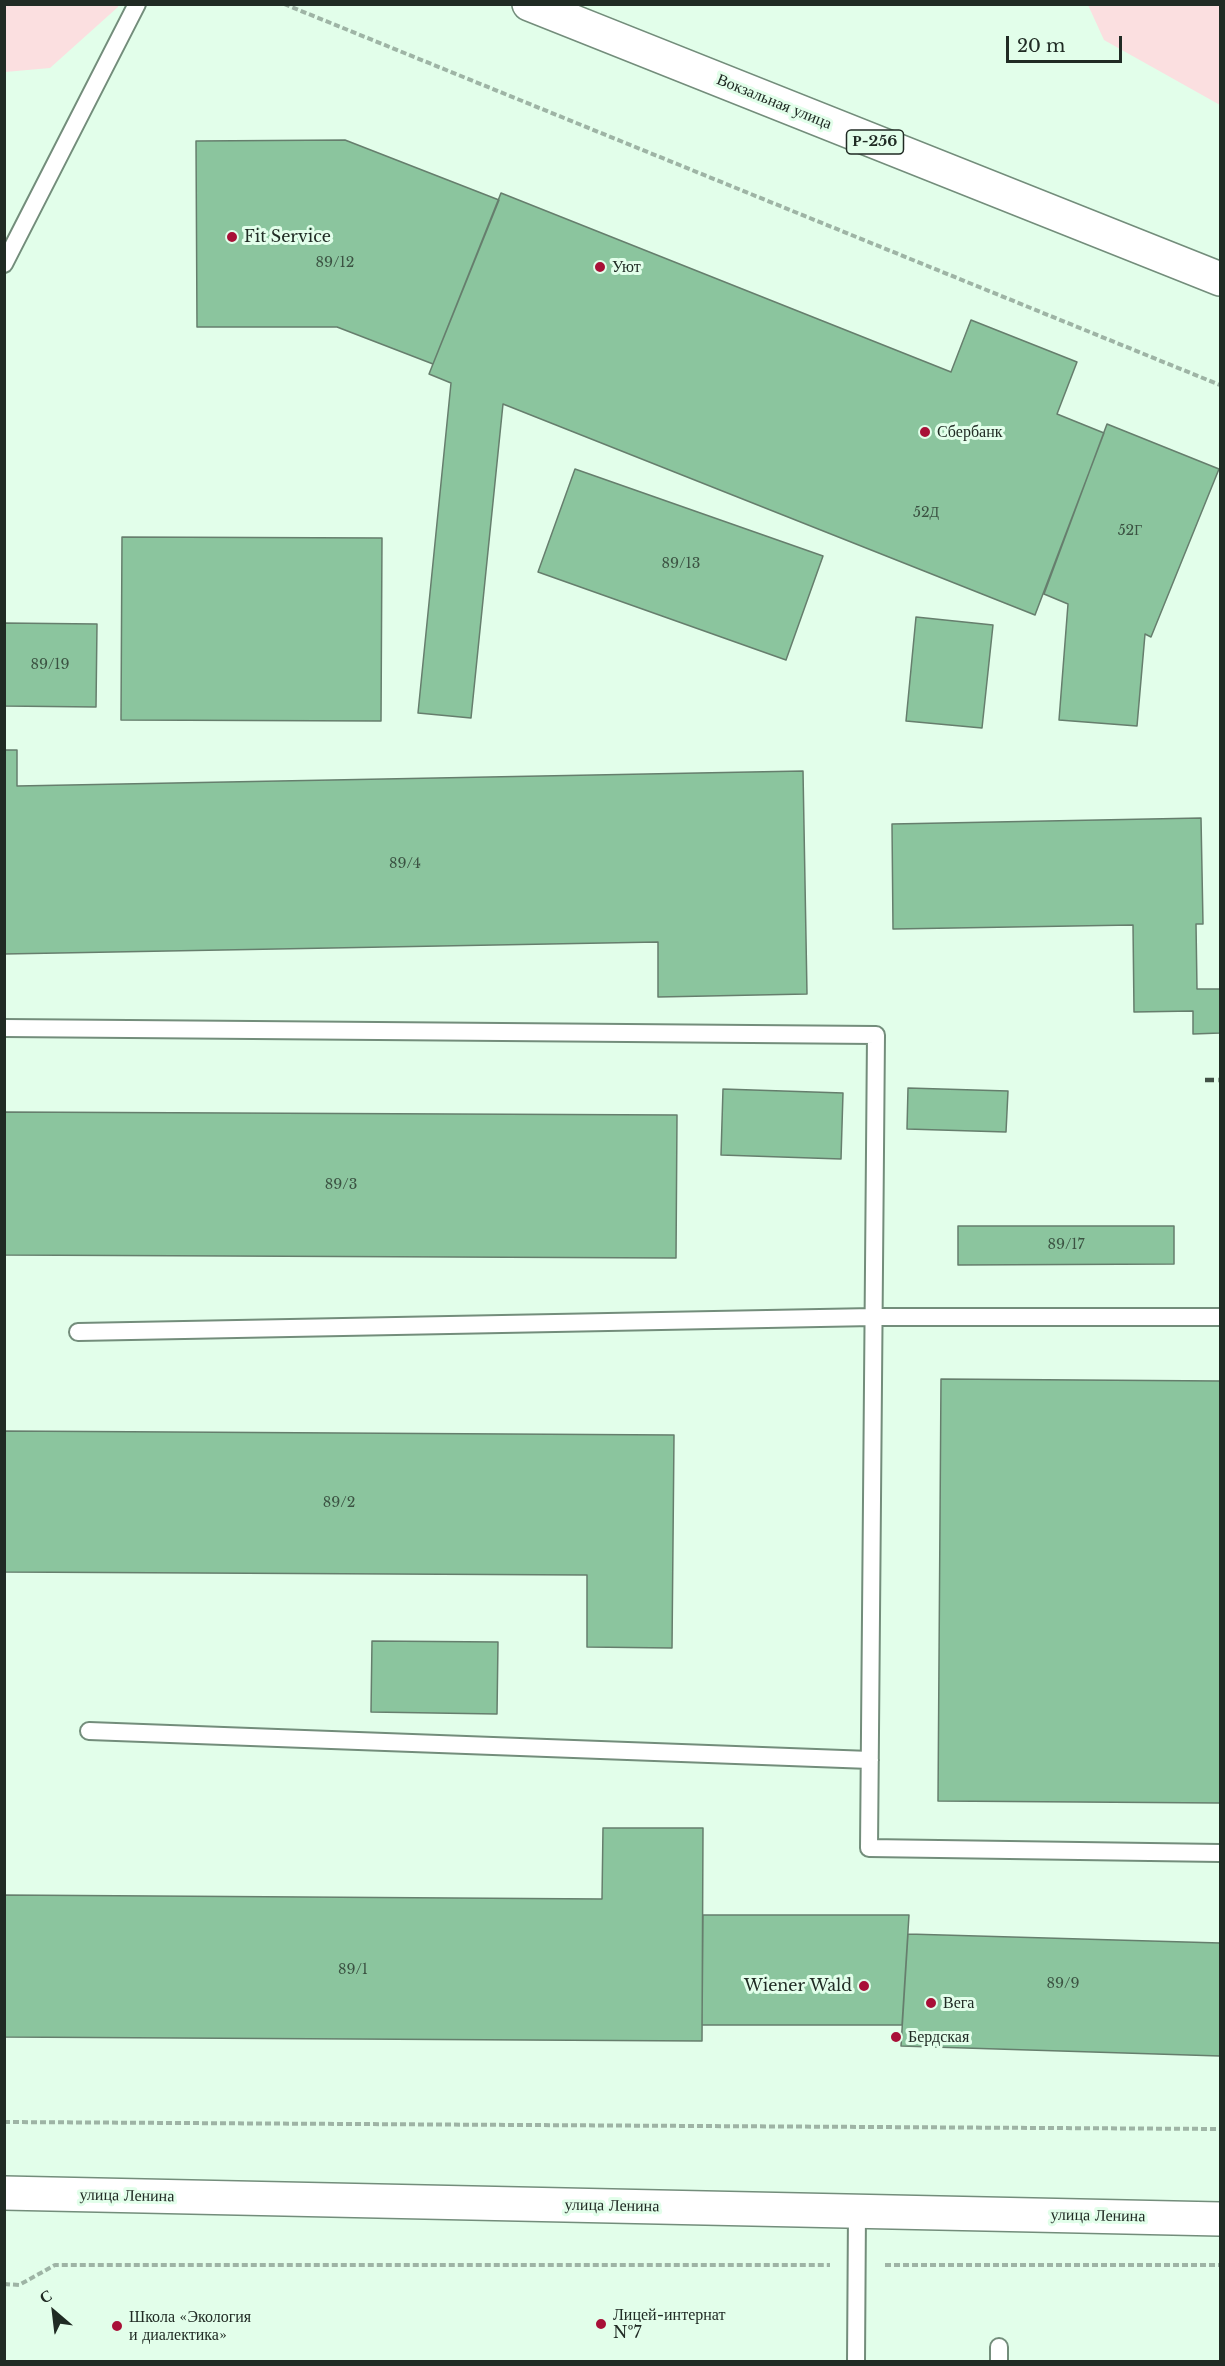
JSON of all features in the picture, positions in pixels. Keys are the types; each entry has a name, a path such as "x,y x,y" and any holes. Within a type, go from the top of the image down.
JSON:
{"main road":[{"name":"Вокзальная улица","path":"529,4 1221,279"},
{"name":"улица Ленина","path":"4,2193 1221,2219"}],"lane":[{"path":"4,264 137,4"},
{"path":"4,1028 876,1035 869,1848 1221,1853"},
{"path":"78,1332 873,1317 1221,1317"},
{"path":"89,1731 870,1760"},
{"path":"856,2361 857,2211"}],"path":[{"path":"284,4 1221,385"},
{"path":"4,2122 1221,2129"},
{"path":"4,2284 19,2285 55,2265 1221,2265"}],"shaded area":[{"path":"5,4 118,4 118,7 50,68 5,72"},
{"path":"1088,5 1220,5 1220,105 1104,40"}],"building":[{"path":"345,140 499,200 433,364 337,327 197,327 196,141"},
{"path":"501,193 951,372 971,320 1077,362 1057,414 1104,433 1035,615 503,404 471,718 418,713 451,383 429,374"},
{"path":"1107,424 1219,469 1151,637 1145,634 1137,726 1059,720 1068,604 1044,594"},
{"path":"575,469 823,556 786,660 538,572"},
{"path":"122,537 382,538 381,721 121,720"},
{"path":"916,617 993,625 982,728 906,721"},
{"path":"4,623 97,624 96,707 4,706"},
{"path":"4,750 17,750 17,786 803,771 807,994 658,997 658,942 4,954"},
{"path":"1201,818 1203,924 1196,924 1197,989 1220,989 1220,1033 1193,1034 1193,1011 1134,1012 1133,925 893,929 892,824"},
{"path":"908,1088 1008,1091 1006,1132 907,1129"},
{"path":"723,1089 843,1093 841,1159 721,1155"},
{"path":"4,1112 677,1115 676,1258 4,1255"},
{"path":"958,1226 1174,1226 1174,1264 958,1265"},
{"path":"941,1379 1220,1381 1220,1803 938,1801"},
{"path":"4,1431 674,1435 672,1648 587,1647 587,1575 4,1572"},
{"path":"372,1641 498,1642 497,1714 371,1712"},
{"path":"603,1828 703,1828 702,2041 4,2037 4,1895 602,1899"},
{"path":"703,1915 909,1915 902,2025 702,2025"},
{"path":"908,1934 1220,1943 1220,2056 901,2046"}],"railway":[{"path":"1205,1080 1220,1080"}],"place":[{"name":"Fit Service","path":"232,237"},
{"name":"Уют","path":"600,267"},
{"name":"Сбербанк","path":"925,432"},
{"name":"Wiener Wald","path":"864,1986"},
{"name":"Вега","path":"931,2003"},
{"name":"Бердская","path":"896,2037"},
{"name":"Лицей-интернат №7","path":"601,2324"},
{"name":"Школа «Экология и диалектика»","path":"117,2326"}]}
